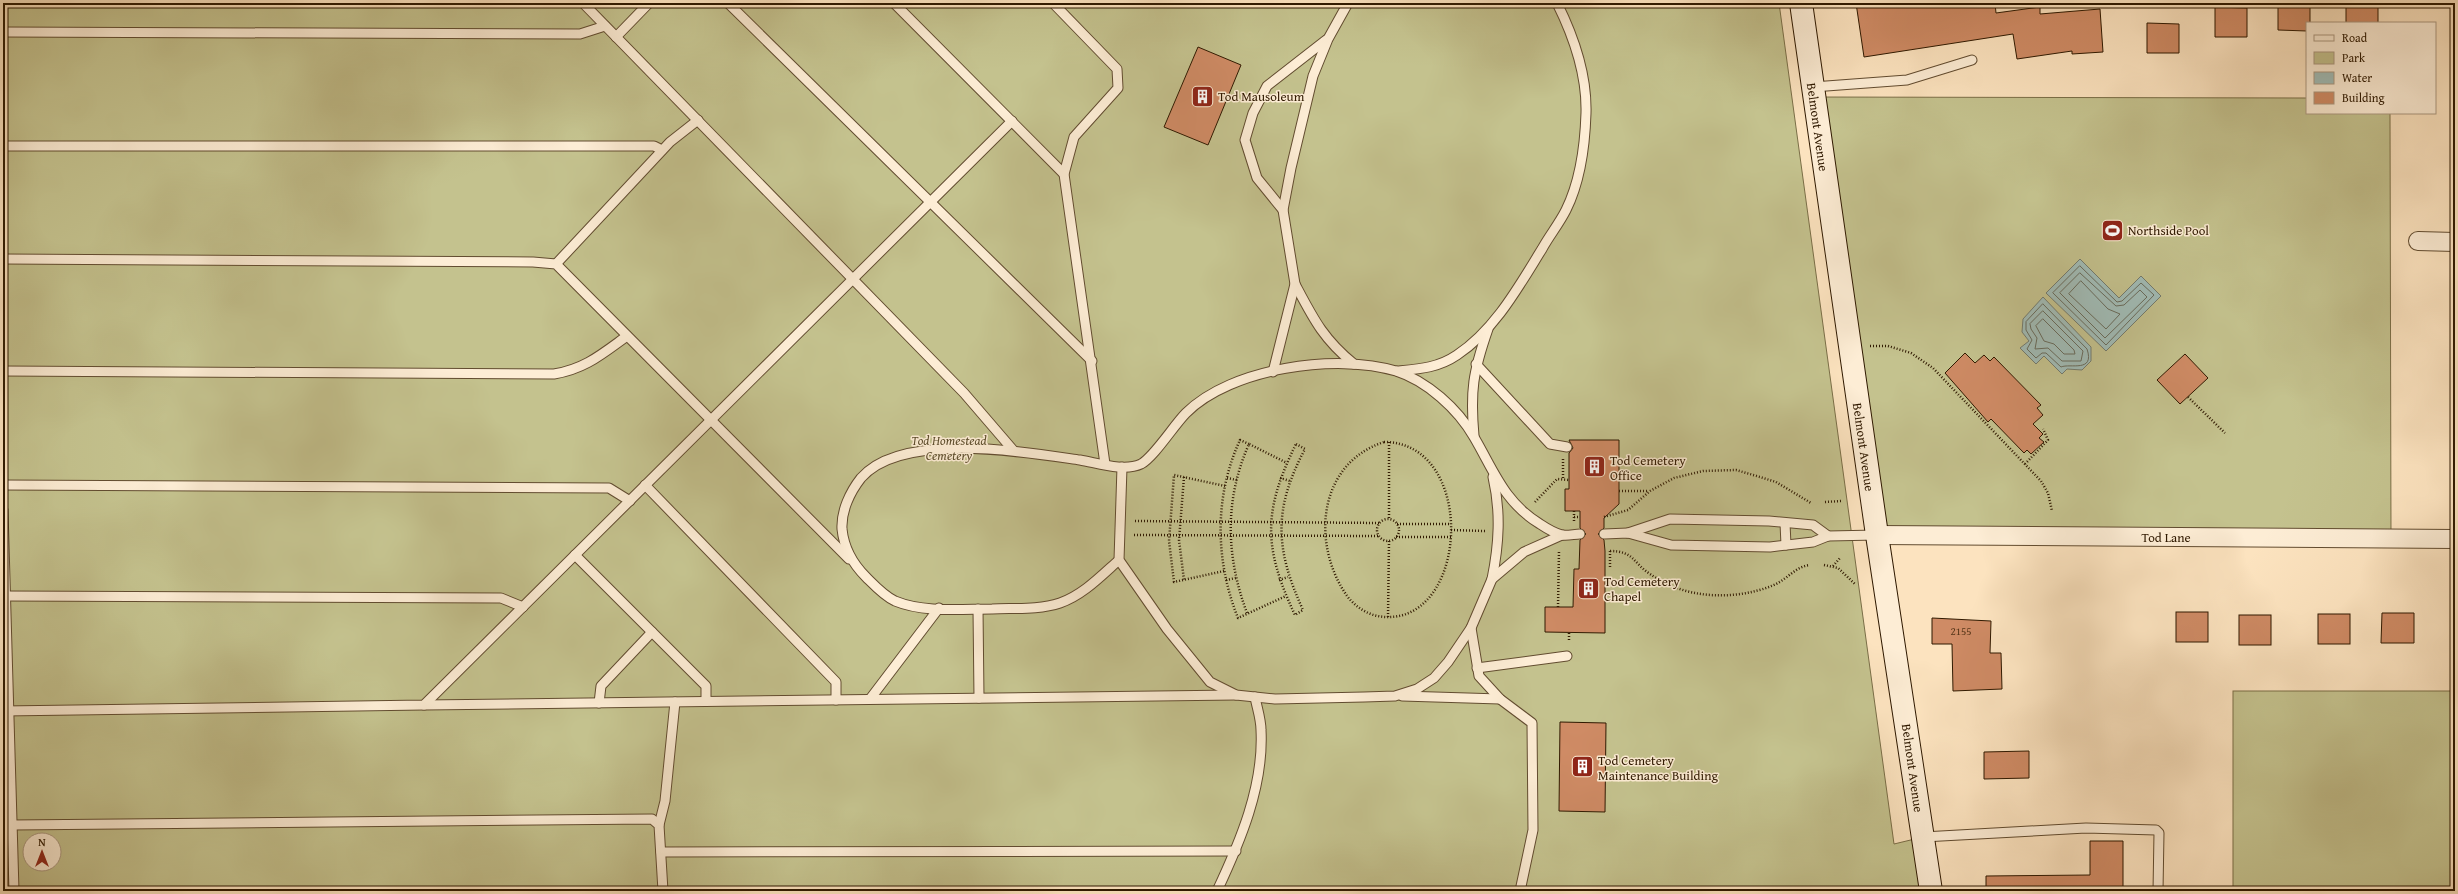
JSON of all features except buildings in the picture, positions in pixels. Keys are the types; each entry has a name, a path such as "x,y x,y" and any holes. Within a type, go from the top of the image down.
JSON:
{"main road":[{"name":"Belmont Avenue","path":"1800,3 1877,535 1931,891"}],"street":[{"path":"2418,241 2455,242"},
{"name":"Tod Lane","path":"1877,535 2455,540"}],"lane":[{"path":"583,3 964,393 1013,450"},
{"path":"616,37 649,3"},
{"path":"728,3 1092,360"},
{"path":"894,3 1064,174"},
{"path":"1053,3 1118,69 1118,88 1074,136 1064,174 1092,360 1105,464"},
{"path":"1348,3 1328,39 1313,76 1283,210 1295,284 1316,324 1333,347 1354,364"},
{"path":"856,566 847,550 844,535 844,509 854,487 870,468 894,456 912,452 977,449 1013,450 1122,467 1141,464 1187,412 1217,391 1246,379 1273,372 1321,363 1354,364 1396,371 1432,368 1458,355 1488,328 1519,286 1566,210 1577,179 1586,113 1584,80 1567,22 1557,3"},
{"path":"3,32 580,34 605,26"},
{"path":"1283,210 1257,178 1245,140 1253,113 1267,86 1328,39"},
{"path":"1813,87 1907,80 1972,60"},
{"path":"556,264 662,150 698,120"},
{"path":"424,705 710,420 932,203 1012,121"},
{"path":"3,146 654,146 662,150"},
{"path":"3,259 533,262 556,264 710,420 892,600 910,606 978,609 1021,608 1059,603 1085,590 1119,560"},
{"path":"1273,372 1295,284"},
{"path":"1474,436 1471,397 1476,364 1488,328"},
{"path":"3,371 554,374 574,371 589,364 628,336"},
{"path":"1476,364 1550,444 1565,451"},
{"path":"1396,371 1427,386 1454,409 1474,436 1491,471 1506,494 1524,514 1562,535"},
{"path":"1122,467 1119,560 1167,630 1210,682 1236,695"},
{"path":"1394,696 1417,688 1434,678 1471,628 1492,579 1498,547 1499,531 1497,494 1491,471"},
{"path":"3,484 609,488 630,501"},
{"path":"645,486 836,682 836,700"},
{"path":"3,510 6,711 14,891"},
{"path":"1604,534 1628,533 1670,519 1785,522 1813,525 1828,536"},
{"path":"1785,522 1786,545"},
{"path":"1628,533 1671,545 1770,547 1813,542 1828,536 1877,535"},
{"path":"1492,579 1524,552 1562,535 1580,534"},
{"path":"575,555 706,686 706,701"},
{"path":"5,601 501,598 523,607"},
{"path":"870,699 939,608"},
{"path":"978,609 979,698"},
{"path":"1471,628 1479,676 1500,699 1532,723 1533,830 1520,891"},
{"path":"599,703 601,686 652,632"},
{"path":"1477,668 1567,656"},
{"path":"6,711 1236,695 1275,699 1394,696 1500,699"},
{"path":"1217,891 1236,850 1249,813 1258,768 1261,730 1255,697"},
{"path":"663,891 659,825 665,801 675,702"},
{"path":"12,825 652,819 659,825"},
{"path":"1923,837 2086,828 2156,830 2159,834 2158,891"},
{"path":"661,852 1236,850"}],"path":[{"path":"1850,346 1888,346 1911,353 1933,368 1980,415 2025,464 2044,487 2052,511"},
{"path":"2188,397 2225,433"},
{"path":"2025,464 2048,440 2042,429"},
{"path":"1286,596 1238,618 1224,571 1220,522 1225,486 1240,440 1287,462"},
{"path":"1389,442 1389,520"},
{"path":"1389,442 1404,444 1419,452 1433,466 1442,482 1449,504 1451,524 1451,537 1446,568 1439,584 1431,595 1411,611 1394,618 1379,617 1366,612 1351,601 1338,583 1330,563 1325,536 1325,522 1330,495 1340,475 1352,459 1369,447 1389,442"},
{"path":"1247,613 1236,578 1230,536 1230,522 1236,480 1249,444"},
{"path":"1296,444 1305,449 1290,481 1281,522 1281,536 1288,577 1303,610 1295,615 1279,580 1271,536 1273,502 1280,478 1296,444"},
{"path":"1563,480 1565,451"},
{"path":"1604,517 1628,510 1650,491 1689,473 1721,469 1736,470 1776,482 1806,502 1811,502"},
{"path":"1224,571 1174,582 1169,522 1174,475 1225,486"},
{"path":"1184,477 1179,522 1184,580"},
{"path":"1227,478 1236,480"},
{"path":"1280,478 1290,481"},
{"path":"1524,514 1557,479 1569,480"},
{"path":"1619,491 1650,491"},
{"path":"1825,502 1841,501"},
{"path":"1574,511 1574,517 1580,517"},
{"path":"1120,521 1381,522 1389,520 1397,524 1451,524"},
{"path":"1380,536 1378,529 1381,522"},
{"path":"1396,537 1399,529 1397,524"},
{"path":"1451,530 1499,531"},
{"path":"1120,535 1380,536 1389,541"},
{"path":"1389,541 1396,537 1451,537"},
{"path":"1388,617 1389,541"},
{"path":"1604,548 1610,548 1610,551 1619,551 1633,556 1651,575 1680,590 1717,595 1759,590 1776,584 1802,567 1810,564"},
{"path":"1558,606 1559,549 1566,549"},
{"path":"1610,551 1610,568"},
{"path":"1833,566 1840,558"},
{"path":"1824,565 1833,566 1846,573 1855,584"},
{"path":"1279,580 1288,577"},
{"path":"1226,580 1236,578"}],"green space":[{"name":"Tod Homestead Cemetery","path":"3,3 1779,3 1894,844 1923,837 1931,891 3,891"},
{"name":"Northside Pool","path":"1814,97 2306,98 2306,114 2390,114 2391,539 1877,535"},
{"path":"2233,691 2455,691 2455,891 2233,891"}],"water":[{"path":"2080,259 2119,298 2141,276 2161,296 2106,351 2046,293"},
{"path":"2043,297 2091,347 2091,361 2082,370 2067,369 2062,374 2044,356 2036,364 2020,348 2029,341 2022,332 2023,319"}],"place":[{"name":"Tod Mausoleum","path":"1203,96"},
{"name":"Northside Pool","path":"2112,230"},
{"name":"Tod Cemetery Office","path":"1594,467"},
{"name":"Tod Cemetery Chapel","path":"1589,588"},
{"name":"Tod Cemetery Maintenance Building","path":"1582,767"}]}
